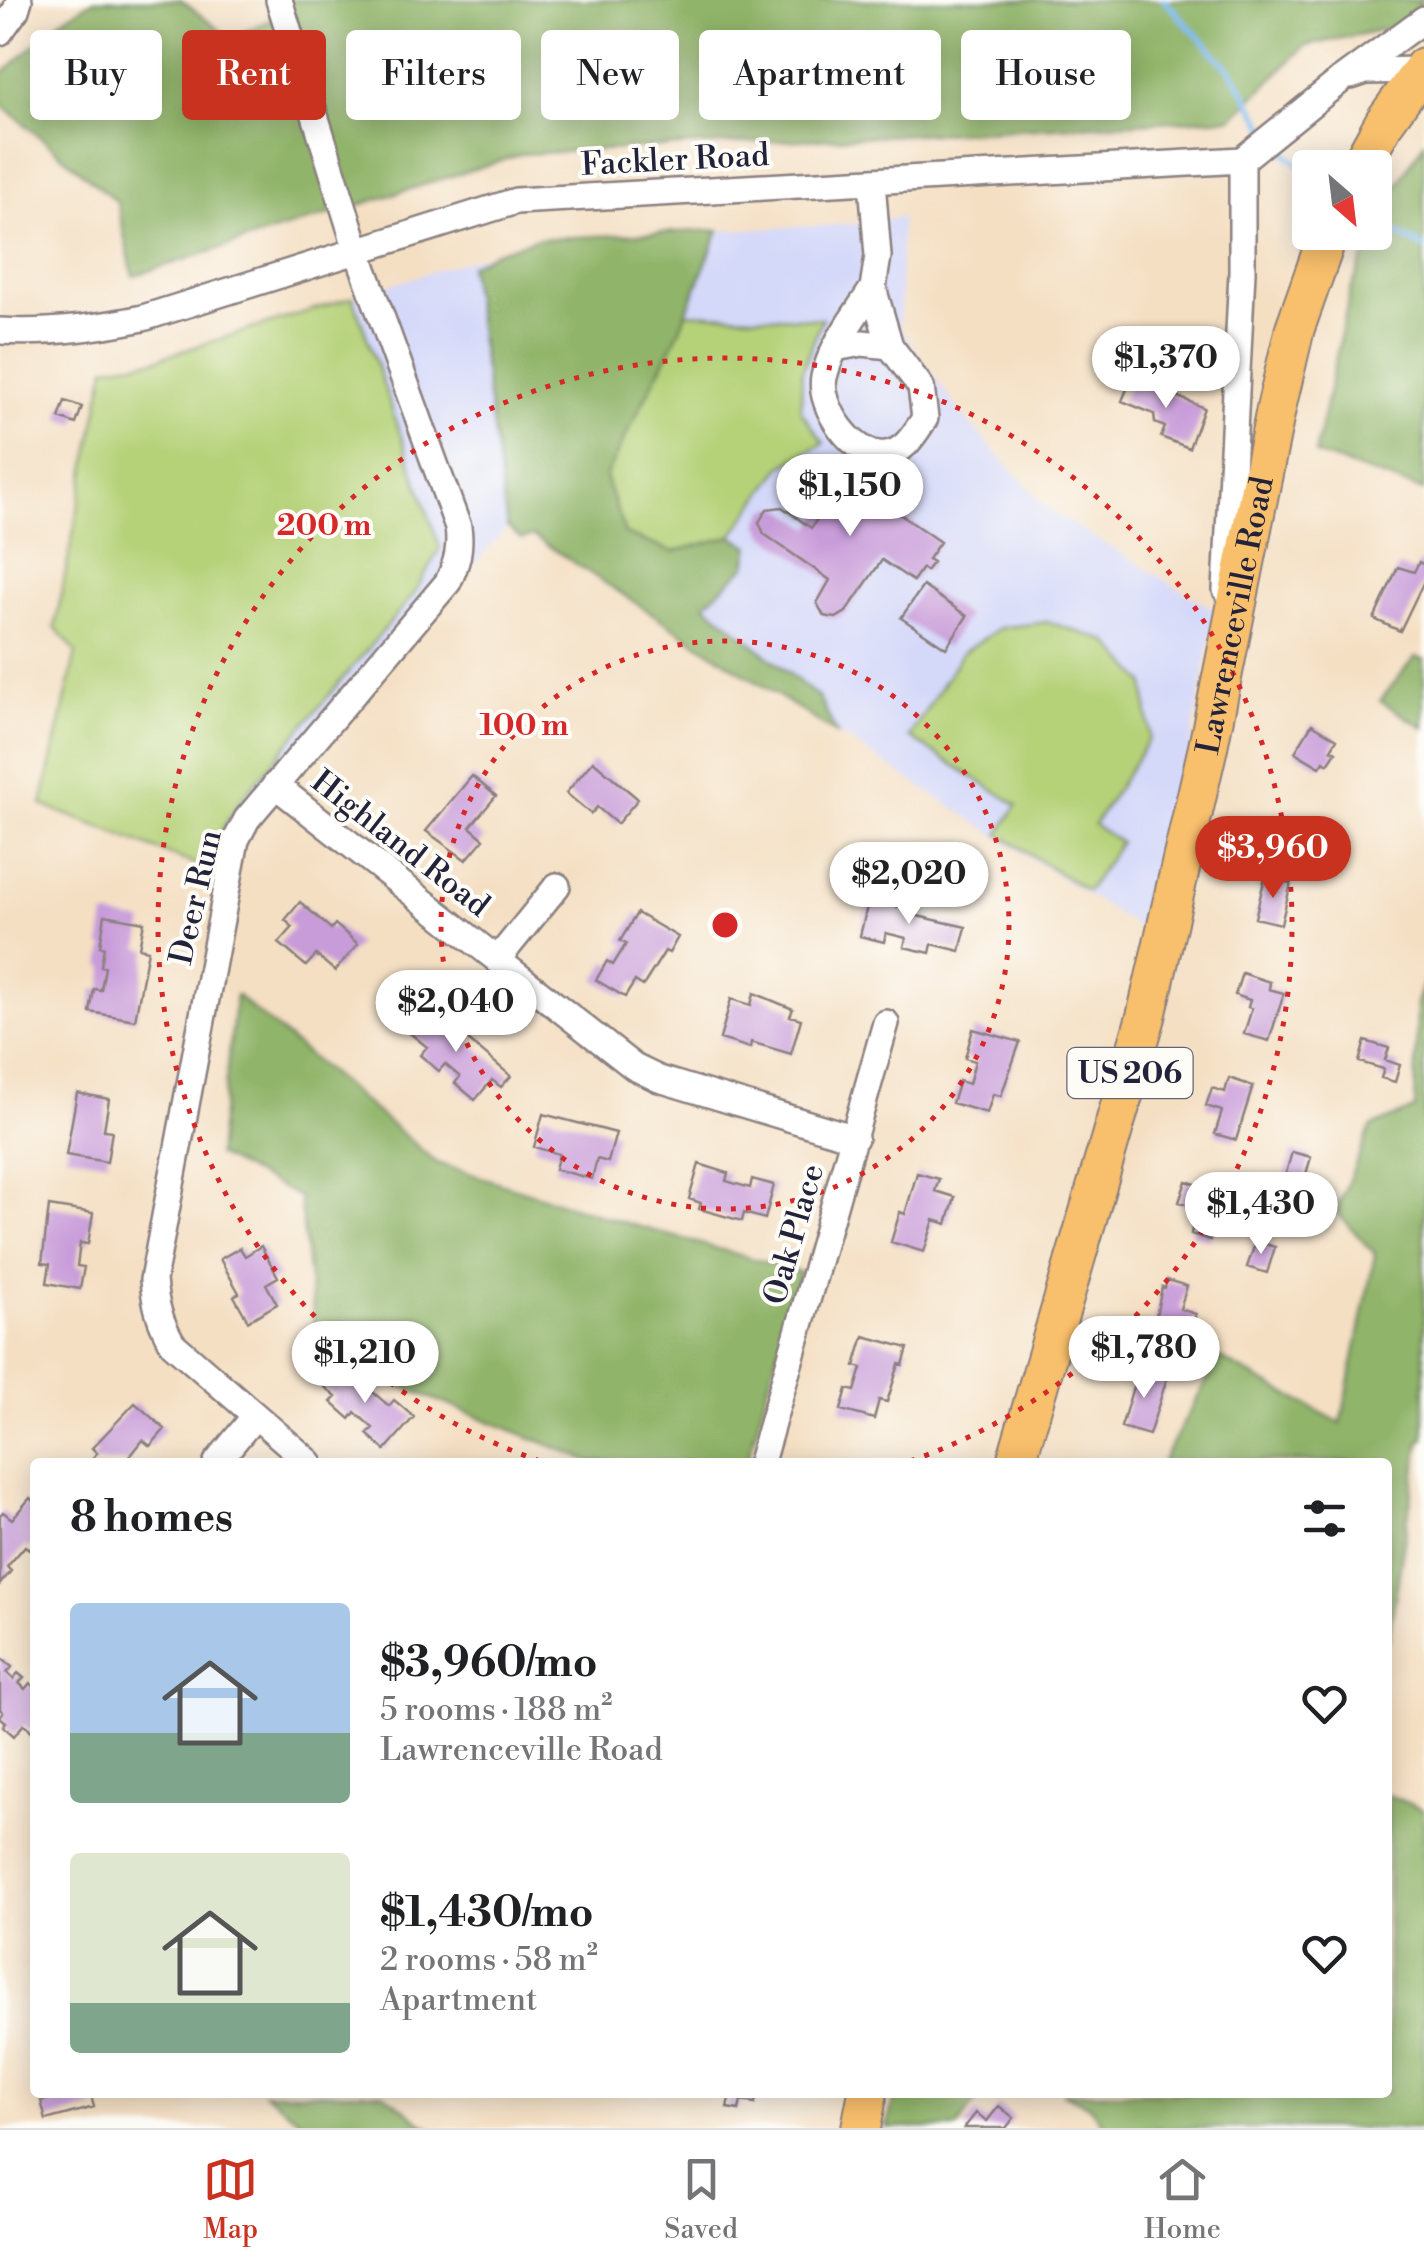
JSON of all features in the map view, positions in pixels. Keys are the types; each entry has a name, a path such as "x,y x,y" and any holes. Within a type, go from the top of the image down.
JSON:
{"highway":[{"path":"1370,150 1423,68"},
{"name":"Lawrenceville Road","path":"1017,1458 1146,1017 1291,347 1323,250"},
{"path":"861,2128 867,2098"}],"street":[{"path":"0,32 16,10 18,0"},
{"name":"Deer Run","path":"279,0 357,250 458,527 460,544 448,582 247,818 230,863 153,1280 158,1313 173,1344 304,1458"},
{"path":"1222,678 1245,158 1342,78 1424,19"},
{"path":"1342,78 1366,71 1423,68"},
{"name":"Fackler Road","path":"0,331 100,328 143,318 516,201 1245,158"},
{"path":"872,182 878,256 873,288 835,348 822,382 832,417 858,448 886,454 909,443 925,418 921,387 890,346 873,288"},
{"path":"835,348 862,343 890,346"},
{"name":"Highland Road","path":"276,785 634,1067 659,1079 855,1138"},
{"path":"496,960 558,886"},
{"name":"Oak Place","path":"762,1458 886,1023"},
{"path":"220,1458 255,1416"}],"shaded area":[{"path":"901,217 900,328 963,416 1050,511 1215,610 1156,939 533,536 521,539 507,528 275,786 226,877 42,805 76,652 55,627 106,367 154,360 535,239 856,224"}],"green space":[{"path":"94,0 181,0 220,30 182,30 182,120 326,120 326,30 248,30 273,19 273,0 1423,0 1399,26 1305,46 1232,118 522,154 133,276 117,202 0,103 0,76 30,49 30,120 162,120 162,30 51,30"},
{"path":"1424,142 1424,491 1315,454 1350,292 1367,250 1392,250 1392,194"},
{"path":"719,230 677,336 605,477 625,534 673,552 732,536 750,546 746,566 705,604 819,698 837,734 533,536 521,539 507,527 469,266 535,239"},
{"path":"353,297 440,548 414,594 240,801 199,866 42,805 76,652 55,627 106,367 154,360"},
{"path":"686,313 822,319 802,371 801,411 824,443 782,466 732,536 673,552 624,534 605,477"},
{"path":"1048,622 1107,641 1145,683 1150,737 1094,825 1120,842 1087,891 999,834 1017,805 909,737 962,653 1000,628"},
{"path":"1415,657 1424,659 1424,728 1380,701"},
{"path":"1424,982 1424,1439 1420,1441 1392,1617 1392,1458 1164,1458 1219,1358 1341,1423 1375,1254 1336,1211 1371,1127 1415,1109 1417,1004"},
{"path":"236,995 437,1163 619,1221 800,1272 748,1458 582,1458 318,1353 299,1197 217,1155"},
{"path":"1392,1797 1424,1810 1424,2128 1106,2128 1090,2106 1073,2098 1392,2098"},
{"path":"271,2098 390,2098 429,2128 310,2128"},
{"path":"894,2098 978,2098 957,2128 887,2128"}],"building":[{"path":"1132,377 1204,408 1189,448 1161,437 1165,427 1155,423 1154,414 1122,401"},
{"path":"65,401 82,407 76,424 59,418"},
{"path":"826,463 940,542 928,559 933,562 926,571 922,568 913,581 882,560 846,612 836,618 824,616 817,603 830,580 764,534 759,522 767,509 782,507 811,528 827,504 807,491"},
{"path":"1419,562 1424,565 1424,581 1400,631 1374,619 1398,567 1414,572"},
{"path":"923,586 967,616 946,648 901,618"},
{"path":"1312,724 1337,739 1331,749 1336,752 1328,764 1324,761 1320,767 1295,752"},
{"path":"593,761 638,799 617,824 597,807 591,814 566,793"},
{"path":"472,776 496,796 470,827 484,839 466,860 426,831"},
{"path":"1265,877 1291,883 1281,924 1255,918"},
{"path":"870,894 895,900 894,906 914,911 913,915 966,927 960,951 932,944 930,953 904,947 906,938 886,933 884,942 860,936"},
{"path":"300,902 331,929 335,924 358,944 335,971 316,955 306,966 279,943 293,927 285,920"},
{"path":"637,913 678,937 643,986 635,981 625,997 596,980 607,961 613,965 626,944 620,941"},
{"path":"105,915 144,922 139,948 148,950 135,1020 90,1012 94,989 101,990 105,967 101,966 104,947 100,946"},
{"path":"1242,973 1270,982 1269,989 1284,993 1269,1041 1244,1034 1252,1008 1248,1007 1250,1000 1235,995"},
{"path":"754,993 793,1009 790,1016 801,1019 791,1054 751,1042 750,1048 720,1039 731,999 751,1005"},
{"path":"422,1010 443,1027 447,1022 511,1076 501,1087 492,1080 475,1100 455,1083 460,1077 445,1064 439,1071 420,1055 427,1047 405,1029"},
{"path":"973,1029 1020,1042 1001,1096 993,1094 987,1113 952,1103 959,1081 969,1084 975,1061 965,1058"},
{"path":"1365,1041 1389,1048 1385,1060 1400,1065 1395,1082 1381,1078 1384,1069 1359,1062"},
{"path":"1229,1078 1253,1086 1236,1140 1215,1134 1222,1111 1206,1106 1212,1088 1225,1092"},
{"path":"77,1093 109,1099 104,1130 112,1131 107,1162 66,1155"},
{"path":"543,1114 616,1133 608,1162 597,1159 592,1179 555,1169 559,1154 534,1147"},
{"path":"1292,1152 1311,1157 1305,1178 1286,1173"},
{"path":"699,1164 728,1173 726,1181 750,1188 752,1179 774,1185 765,1219 744,1213 742,1221 699,1209 701,1203 689,1199"},
{"path":"917,1173 939,1179 935,1191 955,1197 947,1224 934,1220 924,1252 891,1242 900,1212 905,1214"},
{"path":"1186,1181 1224,1193 1210,1240 1191,1234 1196,1207 1179,1202"},
{"path":"49,1206 93,1213 88,1244 80,1243 77,1266 84,1267 80,1289 47,1283 50,1264 42,1263"},
{"path":"1256,1241 1275,1247 1267,1273 1247,1267"},
{"path":"261,1246 278,1277 266,1284 277,1304 248,1321 234,1296 239,1293 220,1259 240,1248 245,1256"},
{"path":"1167,1280 1187,1286 1180,1309 1196,1314 1191,1331 1155,1321"},
{"path":"864,1336 908,1348 887,1402 879,1400 874,1419 841,1410 847,1389 855,1391 862,1368 855,1366"},
{"path":"330,1362 351,1380 354,1376 389,1406 394,1400 414,1417 385,1450 367,1434 373,1428 355,1412 350,1419 331,1402 336,1397 316,1379"},
{"path":"1139,1367 1168,1375 1149,1435 1121,1427"},
{"path":"135,1403 165,1429 150,1446 143,1440 129,1458 93,1458 97,1453 92,1448"},
{"path":"30,1498 30,1548 25,1546 7,1567 11,1571 0,1584 0,1515 3,1512 12,1519"},
{"path":"0,1657 12,1667 7,1673 13,1679 18,1673 24,1678 19,1683 25,1689 30,1683 30,1729 24,1724 14,1736 3,1726 6,1722 0,1717"},
{"path":"92,2098 94,2107 46,2120 41,2101"},
{"path":"729,2098 756,2098 755,2103 741,2101 739,2110 727,2108"},
{"path":"999,2106 1014,2118 1006,2128 964,2128 976,2113 987,2121"}],"waterway":[{"path":"1164,0 1233,73 1267,130"},
{"path":"1275,140 1292,159"},
{"path":"1392,231 1424,248"}]}
